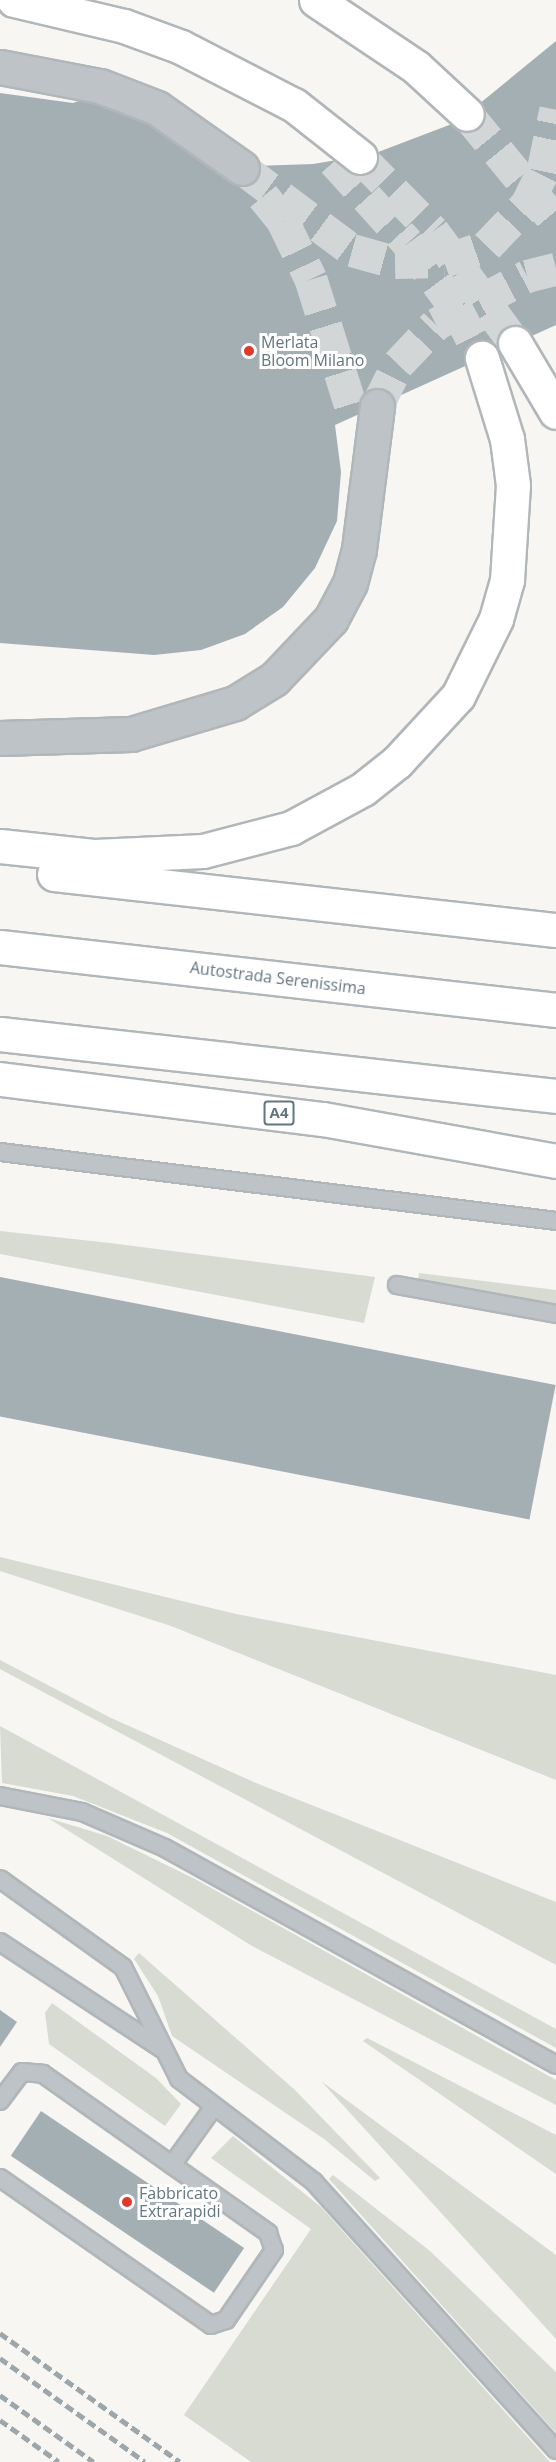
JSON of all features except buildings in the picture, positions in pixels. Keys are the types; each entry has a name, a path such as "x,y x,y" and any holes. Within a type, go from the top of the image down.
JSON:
{"highway":[{"path":"14,0 124,26 181,47 347,159"},
{"path":"316,0 416,67 467,114"},
{"path":"515,343 556,412"},
{"path":"0,846 158,856 247,842 325,812 363,789 413,746 458,696 496,619 507,580 513,485 507,439 482,358"},
{"path":"0,868 556,930"},
{"name":"Autostrada Serenissima","path":"0,947 556,1010"},
{"path":"0,1034 556,1096"},
{"name":"A4","path":"0,1079 312,1118 556,1161"}],"street":[{"path":"0,67 100,86 157,108 242,168"},
{"path":"0,738 131,734 235,703 274,679 331,619 350,583 364,509 366,411"}],"lane":[{"path":"0,1152 556,1221"},
{"path":"397,1285 556,1314"},
{"path":"0,1796 61,1805 155,1843 556,2065"},
{"path":"0,1879 123,1967 178,2079 213,2108 314,2181 556,2450"},
{"path":"0,1942 162,2049"},
{"path":"0,2101 22,2072 36,2071 273,2237 272,2254 222,2324 206,2323 0,2178"},
{"path":"172,2165 213,2108"}],"shaded area":[{"path":"0,1231 375,1277 364,1323 0,1254"},
{"path":"419,1273 556,1290 556,1304 418,1280"},
{"path":"0,1557 236,1614 556,1675 556,1780 171,1626 0,1571"},
{"path":"0,1660 109,1717 256,1783 556,1902 556,1965 0,1669"},
{"path":"0,1726 556,2029 556,2048 167,1833 73,1796 2,1783"},
{"path":"48,1818 107,1836 195,1879 556,2080 556,2105 252,1946"},
{"path":"139,1953 295,2090 380,2178 375,2181 324,2139 172,2036 158,1996 134,1959"},
{"path":"52,2003 156,2078 181,2104 165,2126 49,2044 45,2013"},
{"path":"367,2038 556,2135 556,2174 363,2041"},
{"path":"321,2081 556,2255 556,2339"},
{"path":"233,2136 321,2207 550,2462 251,2462 184,2415 311,2229 211,2158"},
{"path":"333,2175 430,2251 556,2372 556,2433 329,2179"}],"tunnel":[{"path":"242,168 352,250 395,262 444,261 487,246 527,204 543,171 556,109"},
{"path":"467,114 556,222"},
{"path":"360,157 433,231 515,343"},
{"path":"334,161 408,243 456,308 482,358"},
{"path":"263,196 283,221 311,279 354,416"},
{"path":"377,406 398,364 436,324 527,276 556,269"}],"railway":[{"path":"0,2333 180,2462"},
{"path":"0,2358 145,2462"},
{"path":"0,2395 94,2462"},
{"path":"0,2420 59,2462"}],"place":[{"name":"Merlata Bloom Milano","path":"249,351"},
{"name":"Fabbricato Extrarapidi","path":"127,2202"}]}
